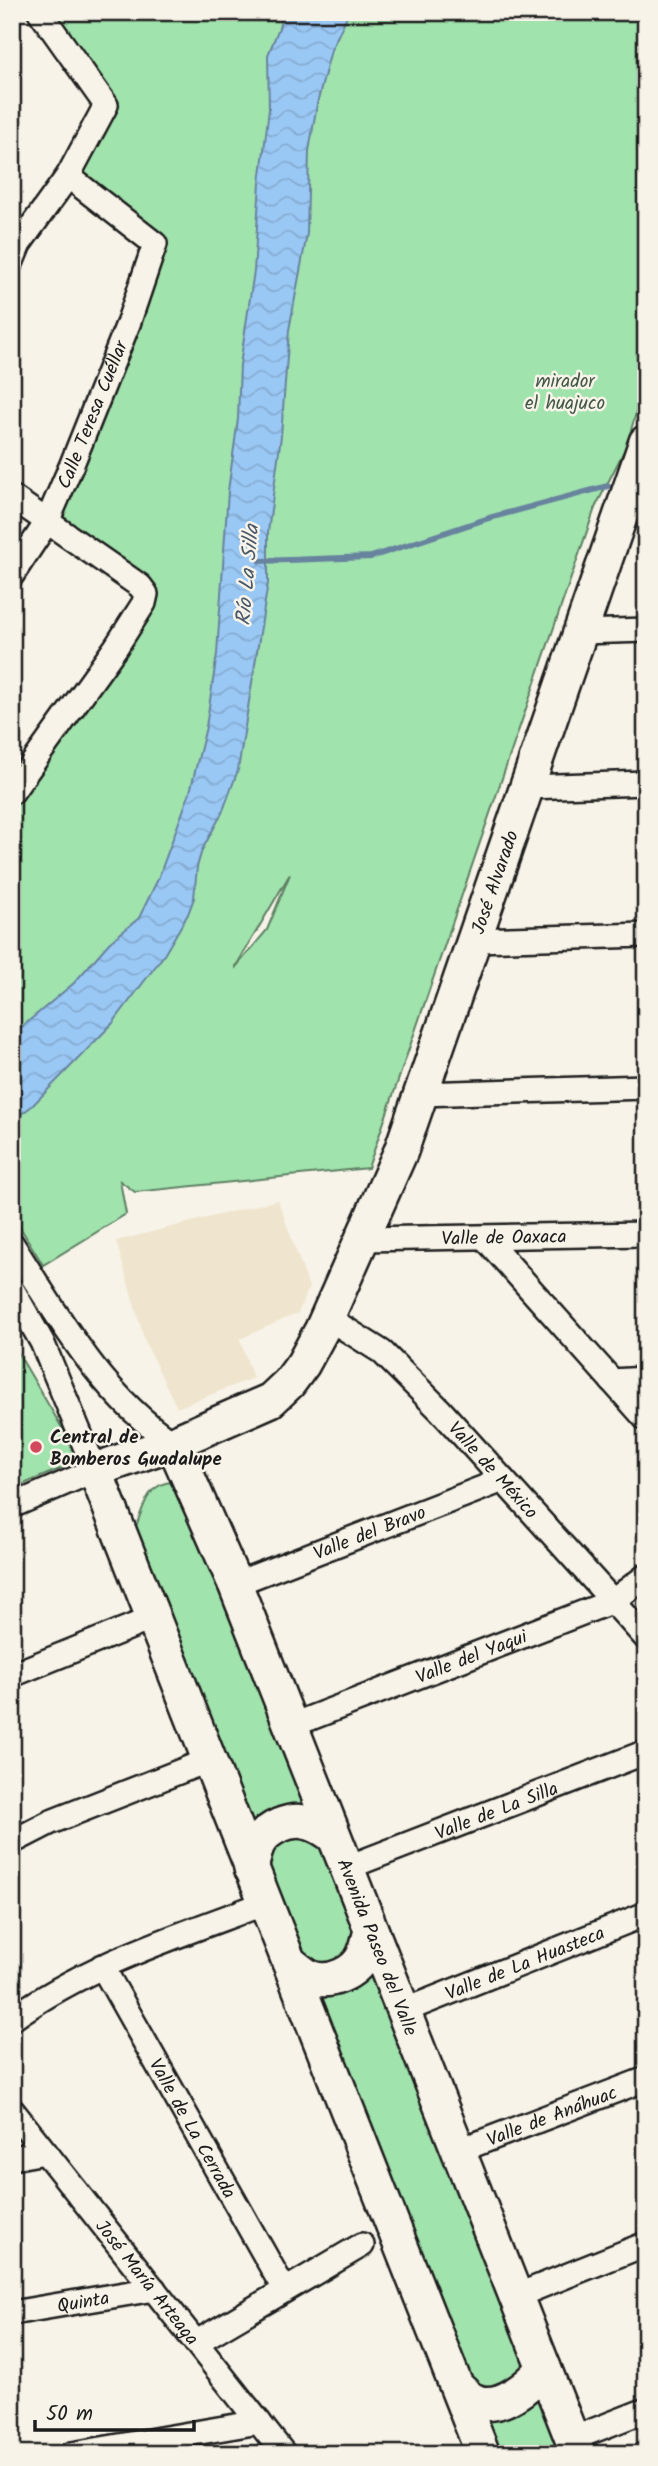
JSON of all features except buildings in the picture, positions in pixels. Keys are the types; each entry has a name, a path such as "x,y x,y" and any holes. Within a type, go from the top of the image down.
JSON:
{"street":[{"path":"14,247 68,176 105,108 105,102 40,12"},
{"name":"Calle Teresa Cuéllar","path":"12,575 47,522 128,324 155,244 68,176"},
{"name":"José Alvarado","path":"94,1470 173,1443 260,1406 280,1393 303,1364 328,1318 401,1151 580,632 638,482 646,442"},
{"path":"12,497 140,586 146,594 144,603 116,647 12,792"},
{"path":"580,632 646,630"},
{"path":"527,787 646,783"},
{"path":"474,940 646,935"},
{"path":"420,1094 646,1087"},
{"name":"Valle de Oaxaca","path":"362,1239 646,1234"},
{"path":"485,1238 646,1419"},
{"path":"12,1244 52,1310 85,1355 139,1418 173,1443"},
{"path":"12,1289 42,1342 94,1470 483,2454"},
{"name":"Valle de México","path":"328,1318 382,1352 440,1410 646,1638"},
{"path":"612,1381 646,1379"},
{"name":"Avenida Paseo del Valle","path":"173,1443 235,1584 575,2446"},
{"path":"12,1506 94,1470"},
{"name":"Valle del Bravo","path":"235,1584 503,1480"},
{"name":"Valle del Yaqui","path":"290,1726 613,1601 646,1576"},
{"path":"12,1675 153,1618"},
{"name":"Valle de La Silla","path":"346,1868 646,1752"},
{"path":"12,1842 51,1822 209,1760"},
{"path":"251,1868 258,1844 264,1836 281,1825 302,1821 312,1823 334,1836"},
{"path":"12,2019 46,1995 102,1966 265,1903"},
{"name":"Valle de La Huasteca","path":"403,2011 646,1914"},
{"path":"289,1962 311,1978 328,1979 340,1976 359,1964 371,1930"},
{"name":"Valle de La Cerrada","path":"102,1966 284,2289"},
{"name":"Valle de Anáhuac","path":"458,2151 646,2079"},
{"name":"José María Arteaga","path":"12,2110 284,2454"},
{"path":"12,2158 45,2152"},
{"path":"516,2296 646,2244"},
{"path":"197,2342 362,2245"},
{"name":"Quinta","path":"12,2313 154,2289"},
{"path":"457,2387 476,2402 495,2402 522,2391 544,2368"},
{"path":"575,2446 646,2410"},
{"path":"72,2454 259,2422"}],"shaded area":[{"path":"278,1200 309,1287 298,1313 240,1339 253,1378 177,1408 145,1342 116,1241"}],"green space":[{"name":"mirador el huajuco","path":"36,12 646,12 646,379 626,447 595,508 368,1168 135,1192 120,1181 126,1214 43,1265 12,1214 12,770 141,601 47,522 151,257 70,182 103,103","holes":["290,874 267,930 236,967"]},
{"path":"12,1343 81,1460 12,1489"},
{"path":"172,1482 178,1485 565,2454 495,2454 135,1529 151,1492 164,1483"}],"water":[{"name":"Río La Silla","path":"283,12 349,12 331,50 317,104 309,151 307,234 289,330 281,436 268,532 268,583 238,770 222,813 202,850 197,867 194,898 188,914 164,955 112,1024 32,1106 12,1121 12,1035 74,983 109,943 139,918 158,879 190,792 206,727 217,654 228,491 238,419 240,365 254,271 260,183 269,109 268,55"}],"waterway":[{"name":"Río La Silla","path":"260,561 371,557 489,518 608,486"}],"place":[{"name":"Central de Bomberos Guadalupe","path":"36,1447"}]}
